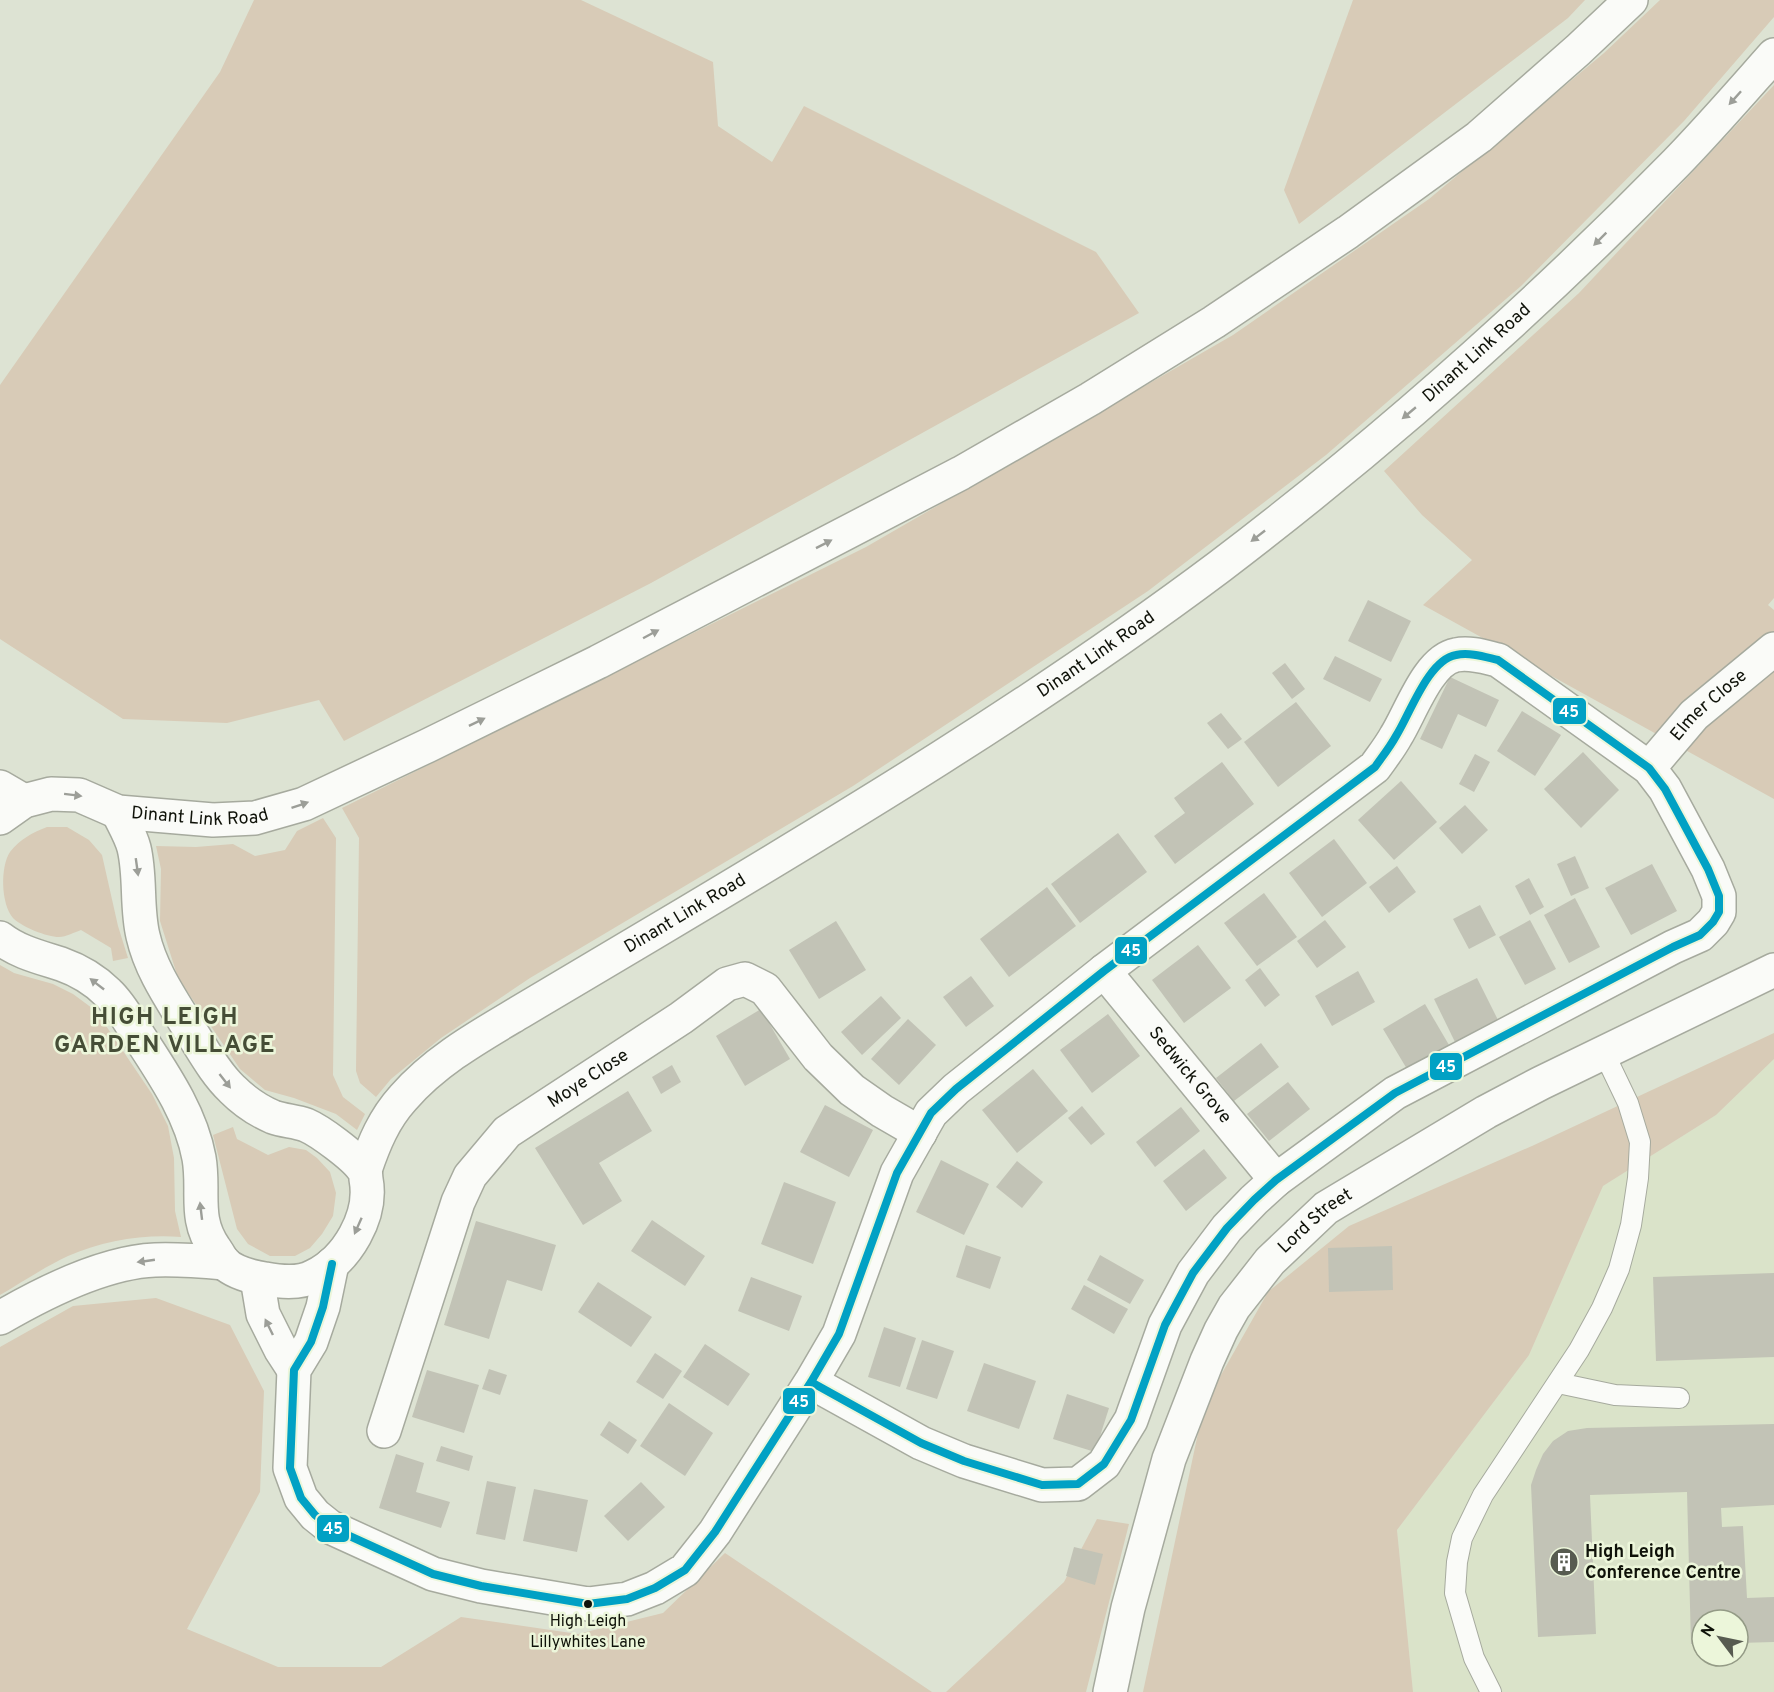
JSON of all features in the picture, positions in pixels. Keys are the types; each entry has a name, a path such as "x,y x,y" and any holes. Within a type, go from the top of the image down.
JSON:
{"street":[{"name":"Dinant Link Road","path":"8,802 51,794 79,795 118,812 213,820 255,818 304,804 587,667 961,473 1090,399 1214,322 1348,232 1479,137 1631,0"},
{"name":"Dinant Link Road","path":"365,1170 377,1135 387,1118 432,1069 473,1040 932,764 1103,650 1218,567 1330,480 1462,369 1586,253 1680,159 1774,55"},
{"name":"Elmer Close","path":"1649,768 1694,715 1774,649"},
{"path":"332,1264 323,1307 311,1342 294,1370 290,1468 301,1498 315,1515 330,1527 433,1574 481,1586 588,1604 627,1599 655,1588 685,1570 715,1532 811,1382 839,1334 897,1173 931,1113 956,1089 1104,971 1375,767 1396,736 1431,674 1444,660 1456,655 1476,655 1498,660 1649,768 1665,789 1708,869 1719,896 1719,912 1713,922 1700,935 1663,952 1395,1093 1276,1180 1227,1228 1193,1273 1165,1325 1131,1420 1104,1464 1078,1484 1042,1485 964,1461 921,1443 811,1382"},
{"path":"0,938 9,945 86,976 110,994 179,1102 192,1133 199,1158 200,1212 207,1238 225,1263 257,1278 285,1282 313,1278 332,1264 345,1250 357,1231 365,1211 368,1188 365,1170 328,1138 305,1125 273,1117 252,1106 231,1089 210,1062 154,971 138,912 138,880 134,847 118,812"},
{"name":"Lord Street","path":"1110,1692 1128,1608 1169,1459 1221,1329 1240,1299 1270,1261 1326,1209 1486,1112 1774,970"},
{"name":"Sedwick Grove","path":"1104,971 1276,1180"},
{"name":"Moye Close","path":"384,1431 458,1202 470,1176 507,1132 622,1057 727,984 746,979 765,989 818,1057 852,1090 920,1133"},
{"path":"0,1318 33,1299 94,1274 130,1263 154,1260 225,1263"},
{"path":"257,1278 263,1314 294,1370"}],"lane":[{"path":"1491,1692 1474,1658 1461,1616 1455,1593 1456,1562 1462,1538 1483,1494 1579,1350 1598,1316 1619,1269 1631,1225 1638,1178 1640,1142 1628,1103 1604,1053"},
{"path":"1558,1383 1615,1395 1679,1398"}],"shaded area":[{"path":"254,0 581,0 713,62 718,126 772,162 804,106 1096,252 1139,313 651,583 344,741 319,700 227,723 123,719 0,639 0,385 220,72"},
{"path":"1353,0 1585,0 1568,18 1299,224 1284,190"},
{"path":"1660,0 1774,0 1774,17 1684,121 1521,286 1326,455 1148,591 853,786 530,978 441,1038 391,1079 376,1097 360,1083 356,1071 359,838 342,808 866,547 1233,335 1429,199 1604,53"},
{"path":"1774,85 1774,598 1768,605 1774,610 1774,799 1423,605 1472,560 1422,515 1384,471 1579,293"},
{"path":"323,818 336,838 333,1075 343,1097 365,1114 357,1130 336,1114 265,1090 240,1069 178,978 160,921 161,869 156,846 196,847 233,844 255,856 285,850 297,831"},
{"path":"47,827 67,827 89,840 102,855 118,926 128,958 113,961 111,948 81,930 62,937 54,937 22,925 9,912 4,895 3,876 10,852 22,840"},
{"path":"0,965 14,973 53,984 73,994 96,1011 152,1094 168,1126 174,1158 175,1211 181,1237 138,1238 95,1246 60,1260 0,1295"},
{"path":"1774,1033 1774,1059 1716,1115 1603,1186 1529,1355 1397,1530 1413,1692 1143,1692 1204,1405 1268,1292 1349,1226 1532,1146"},
{"path":"1774,1059 1774,1692 1413,1692 1397,1530 1529,1355 1603,1186 1716,1115"},
{"path":"233,1127 237,1139 268,1155 289,1147 306,1150 330,1172 336,1193 333,1216 310,1248 295,1256 270,1256 248,1244 237,1229 213,1135"},
{"path":"156,1298 230,1325 264,1391 260,1492 187,1629 278,1667 381,1667 461,1617 578,1634 663,1613 725,1553 932,1692 0,1692 0,1347 73,1306"},
{"path":"1097,1519 1129,1524 1086,1692 946,1692 1064,1582"}],"building":[{"path":"1368,600 1411,621 1391,662 1348,641"},
{"path":"1335,656 1382,679 1370,702 1323,679"},
{"path":"1285,663 1305,689 1292,699 1272,673"},
{"path":"1450,677 1499,700 1486,727 1458,714 1442,749 1420,739"},
{"path":"1296,702 1331,746 1278,787 1244,742"},
{"path":"1522,711 1561,735 1535,776 1497,751"},
{"path":"1221,713 1242,739 1228,749 1207,723"},
{"path":"1583,752 1619,790 1581,828 1544,789"},
{"path":"1475,754 1490,762 1474,792 1459,784"},
{"path":"1222,762 1254,804 1175,864 1154,836 1185,813 1174,798"},
{"path":"1401,781 1437,822 1394,860 1358,820"},
{"path":"1465,805 1488,830 1462,854 1439,828"},
{"path":"1118,833 1147,872 1080,923 1051,884"},
{"path":"1334,839 1367,883 1322,917 1289,873"},
{"path":"1575,856 1589,888 1571,896 1557,864"},
{"path":"1652,864 1677,911 1631,935 1605,888"},
{"path":"1397,866 1416,892 1389,913 1369,887"},
{"path":"1529,878 1544,907 1530,915 1515,886"},
{"path":"1047,887 1076,926 1009,977 980,939"},
{"path":"1264,893 1297,937 1257,966 1224,923"},
{"path":"1575,898 1600,947 1569,963 1544,915"},
{"path":"1480,905 1496,935 1469,949 1453,919"},
{"path":"1325,920 1346,947 1317,968 1297,941"},
{"path":"1530,920 1556,969 1525,985 1499,937"},
{"path":"836,921 866,970 819,999 789,950"},
{"path":"1198,945 1231,988 1184,1023 1152,980"},
{"path":"1260,968 1280,995 1265,1007 1245,980"},
{"path":"1358,971 1375,1002 1332,1026 1315,996"},
{"path":"971,976 994,1006 966,1027 943,997"},
{"path":"1477,978 1498,1020 1455,1042 1434,999"},
{"path":"881,996 901,1018 862,1055 841,1032"},
{"path":"1425,1004 1449,1045 1407,1069 1383,1029"},
{"path":"761,1009 790,1059 745,1086 716,1036"},
{"path":"1108,1014 1140,1056 1092,1093 1060,1050"},
{"path":"908,1019 936,1045 899,1085 871,1059"},
{"path":"1261,1043 1279,1067 1234,1101 1216,1078"},
{"path":"672,1065 681,1082 661,1094 652,1077"},
{"path":"1033,1069 1068,1111 1017,1153 982,1110"},
{"path":"1288,1082 1310,1109 1269,1141 1247,1114"},
{"path":"628,1091 652,1131 599,1163 622,1201 583,1225 535,1148"},
{"path":"825,1105 873,1130 849,1177 800,1152"},
{"path":"1082,1106 1105,1134 1091,1145 1068,1118"},
{"path":"1181,1107 1200,1131 1155,1167 1136,1142"},
{"path":"1204,1149 1227,1178 1186,1211 1163,1181"},
{"path":"941,1160 989,1184 964,1235 916,1212"},
{"path":"1017,1161 1043,1182 1022,1208 996,1187"},
{"path":"784,1182 836,1202 813,1264 761,1244"},
{"path":"652,1220 705,1256 685,1286 631,1251"},
{"path":"476,1221 556,1245 542,1291 507,1280 489,1339 444,1325"},
{"path":"966,1245 1001,1257 990,1289 956,1277"},
{"path":"1392,1246 1393,1290 1329,1292 1328,1248"},
{"path":"1100,1255 1144,1280 1130,1304 1087,1280"},
{"path":"1774,1273 1774,1357 1656,1361 1653,1277"},
{"path":"751,1277 802,1296 789,1331 738,1311"},
{"path":"598,1282 652,1317 631,1347 578,1312"},
{"path":"1084,1285 1128,1309 1114,1334 1071,1309"},
{"path":"884,1327 916,1338 900,1387 868,1377"},
{"path":"922,1340 954,1351 937,1399 906,1389"},
{"path":"705,1344 750,1374 728,1406 683,1377"},
{"path":"655,1353 682,1371 663,1399 636,1382"},
{"path":"984,1363 1036,1381 1019,1429 967,1411"},
{"path":"489,1369 507,1375 500,1395 482,1389"},
{"path":"427,1370 479,1385 464,1433 412,1417"},
{"path":"1067,1394 1109,1408 1095,1452 1053,1439"},
{"path":"669,1403 713,1433 685,1476 640,1446"},
{"path":"609,1421 637,1440 628,1454 600,1435"},
{"name":"High Leigh Conference Centre","path":"1774,1424 1774,1505 1721,1508 1722,1527 1743,1526 1747,1598 1774,1597 1774,1642 1750,1643 1750,1608 1690,1608 1687,1492 1590,1495 1596,1634 1538,1637 1531,1485 1543,1454 1553,1441 1568,1431 1587,1428"},
{"path":"441,1446 473,1456 469,1471 436,1461"},
{"path":"396,1454 424,1463 416,1492 450,1502 441,1528 379,1508"},
{"path":"487,1481 516,1487 505,1540 476,1534"},
{"path":"641,1482 665,1507 628,1541 604,1516"},
{"path":"534,1489 588,1500 577,1552 523,1541"},
{"path":"1074,1547 1103,1554 1095,1585 1066,1576"}],"transit line":[{"name":"45","path":"332,1264 323,1307 311,1342 294,1370 290,1468 301,1498 315,1515 330,1527 433,1574 481,1586 588,1604 627,1599 655,1588 685,1570 715,1532 811,1382 839,1334 897,1173 931,1113 956,1089 1104,971 1375,767 1394,740 1428,677 1446,659 1467,654 1498,660 1649,768 1665,789 1708,869 1719,896 1719,912 1713,922 1700,935 1395,1093 1276,1180 1227,1228 1193,1273 1165,1325 1131,1420 1104,1464 1078,1484 1042,1485 964,1461 921,1443 811,1382"}],"place":[{"name":"High Leigh Conference Centre","path":"1564,1562"},
{"name":"High Leigh Lillywhites Lane","path":"588,1604"}],"district":[{"name":"HIGH LEIGH GARDEN VILLAGE","path":"165,1032"}]}
